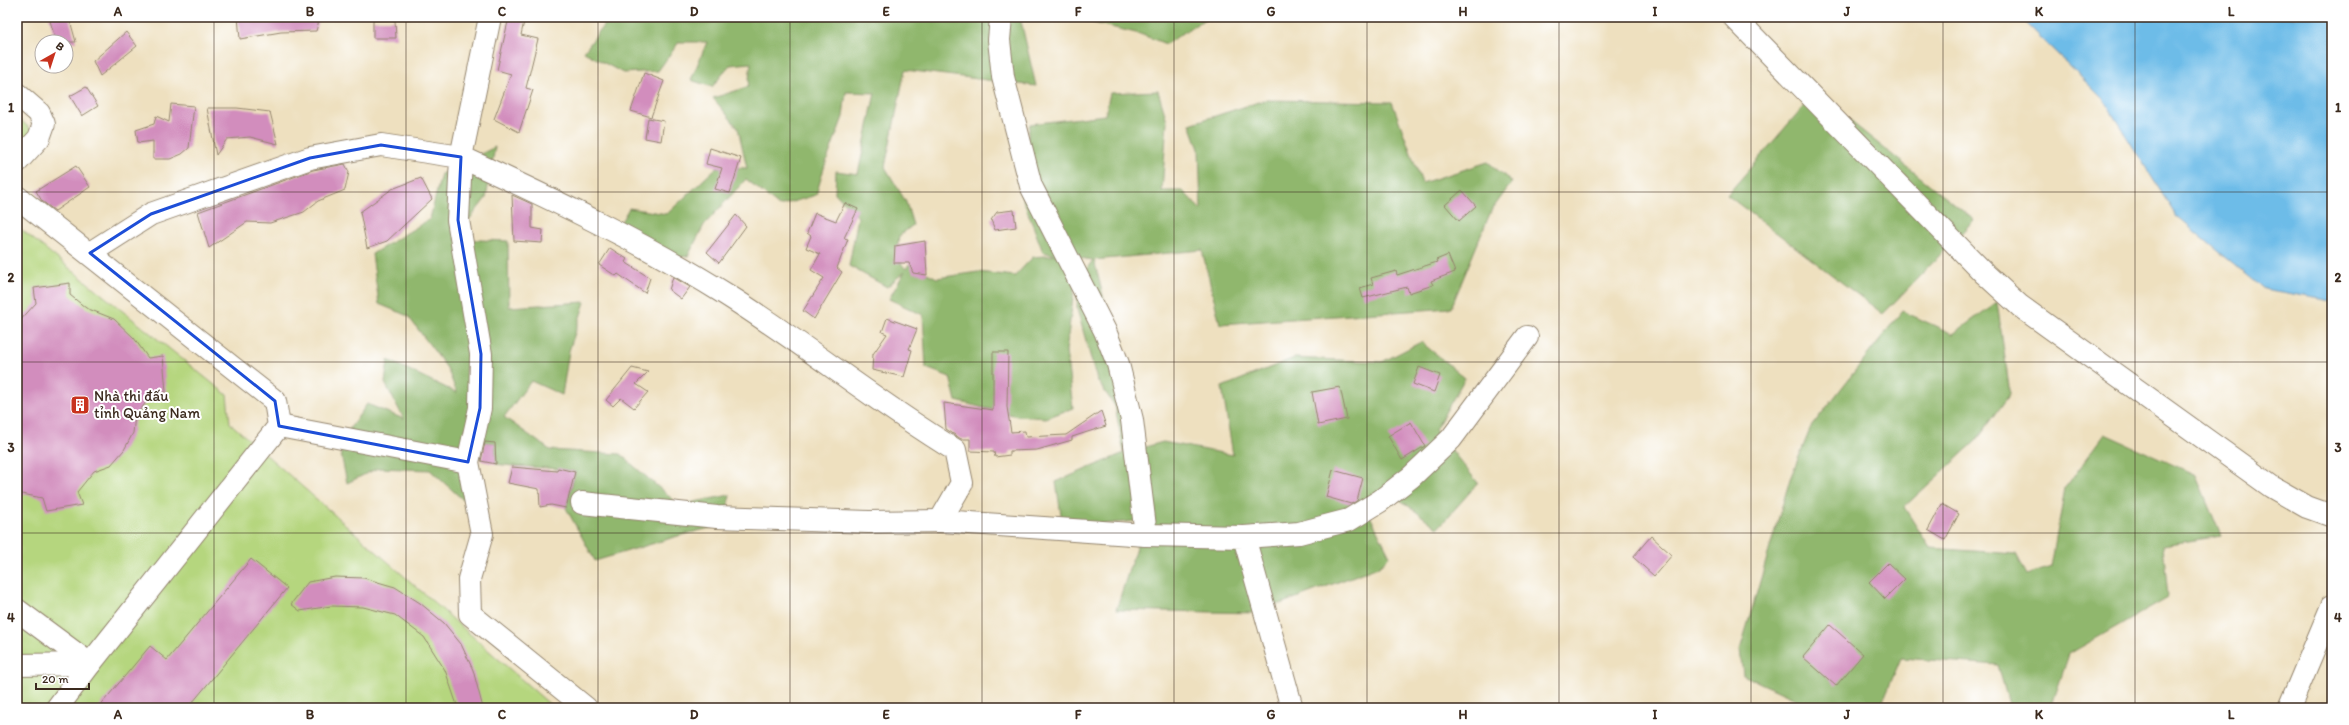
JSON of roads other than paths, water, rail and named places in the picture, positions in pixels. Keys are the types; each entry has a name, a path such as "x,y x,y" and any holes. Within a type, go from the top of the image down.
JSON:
{"street":[{"path":"490,17 461,157 458,220 481,354 480,408 468,462 482,534 469,579 470,614 586,708"},
{"path":"1001,17 999,40 1003,77 1031,186 1106,331 1118,364 1132,420 1146,535"},
{"path":"1734,17 1985,274 2020,306 2272,487 2307,508 2332,516"},
{"path":"17,94 39,113 44,124 39,138 17,162"},
{"path":"90,254 151,214 310,158 381,145 461,157 577,211 727,295 916,426 955,450 962,483 940,521"},
{"path":"17,197 275,401 279,426 90,664 57,708"},
{"path":"582,503 717,517 868,522 940,521 1146,535 1244,537 1299,533 1349,520 1380,501 1411,477 1451,439 1527,337"},
{"path":"279,426 468,462"},
{"path":"1244,537 1292,708"},
{"path":"2289,708 2332,606"},
{"path":"17,610 90,664"},
{"path":"17,665 90,664"}],"water":[{"path":"2020,17 2332,17 2332,301 2264,289 2176,216 2103,99"}],"place":[{"name":"Nhà thi đấu tỉnh Quảng Nam","path":"80,405"}]}
